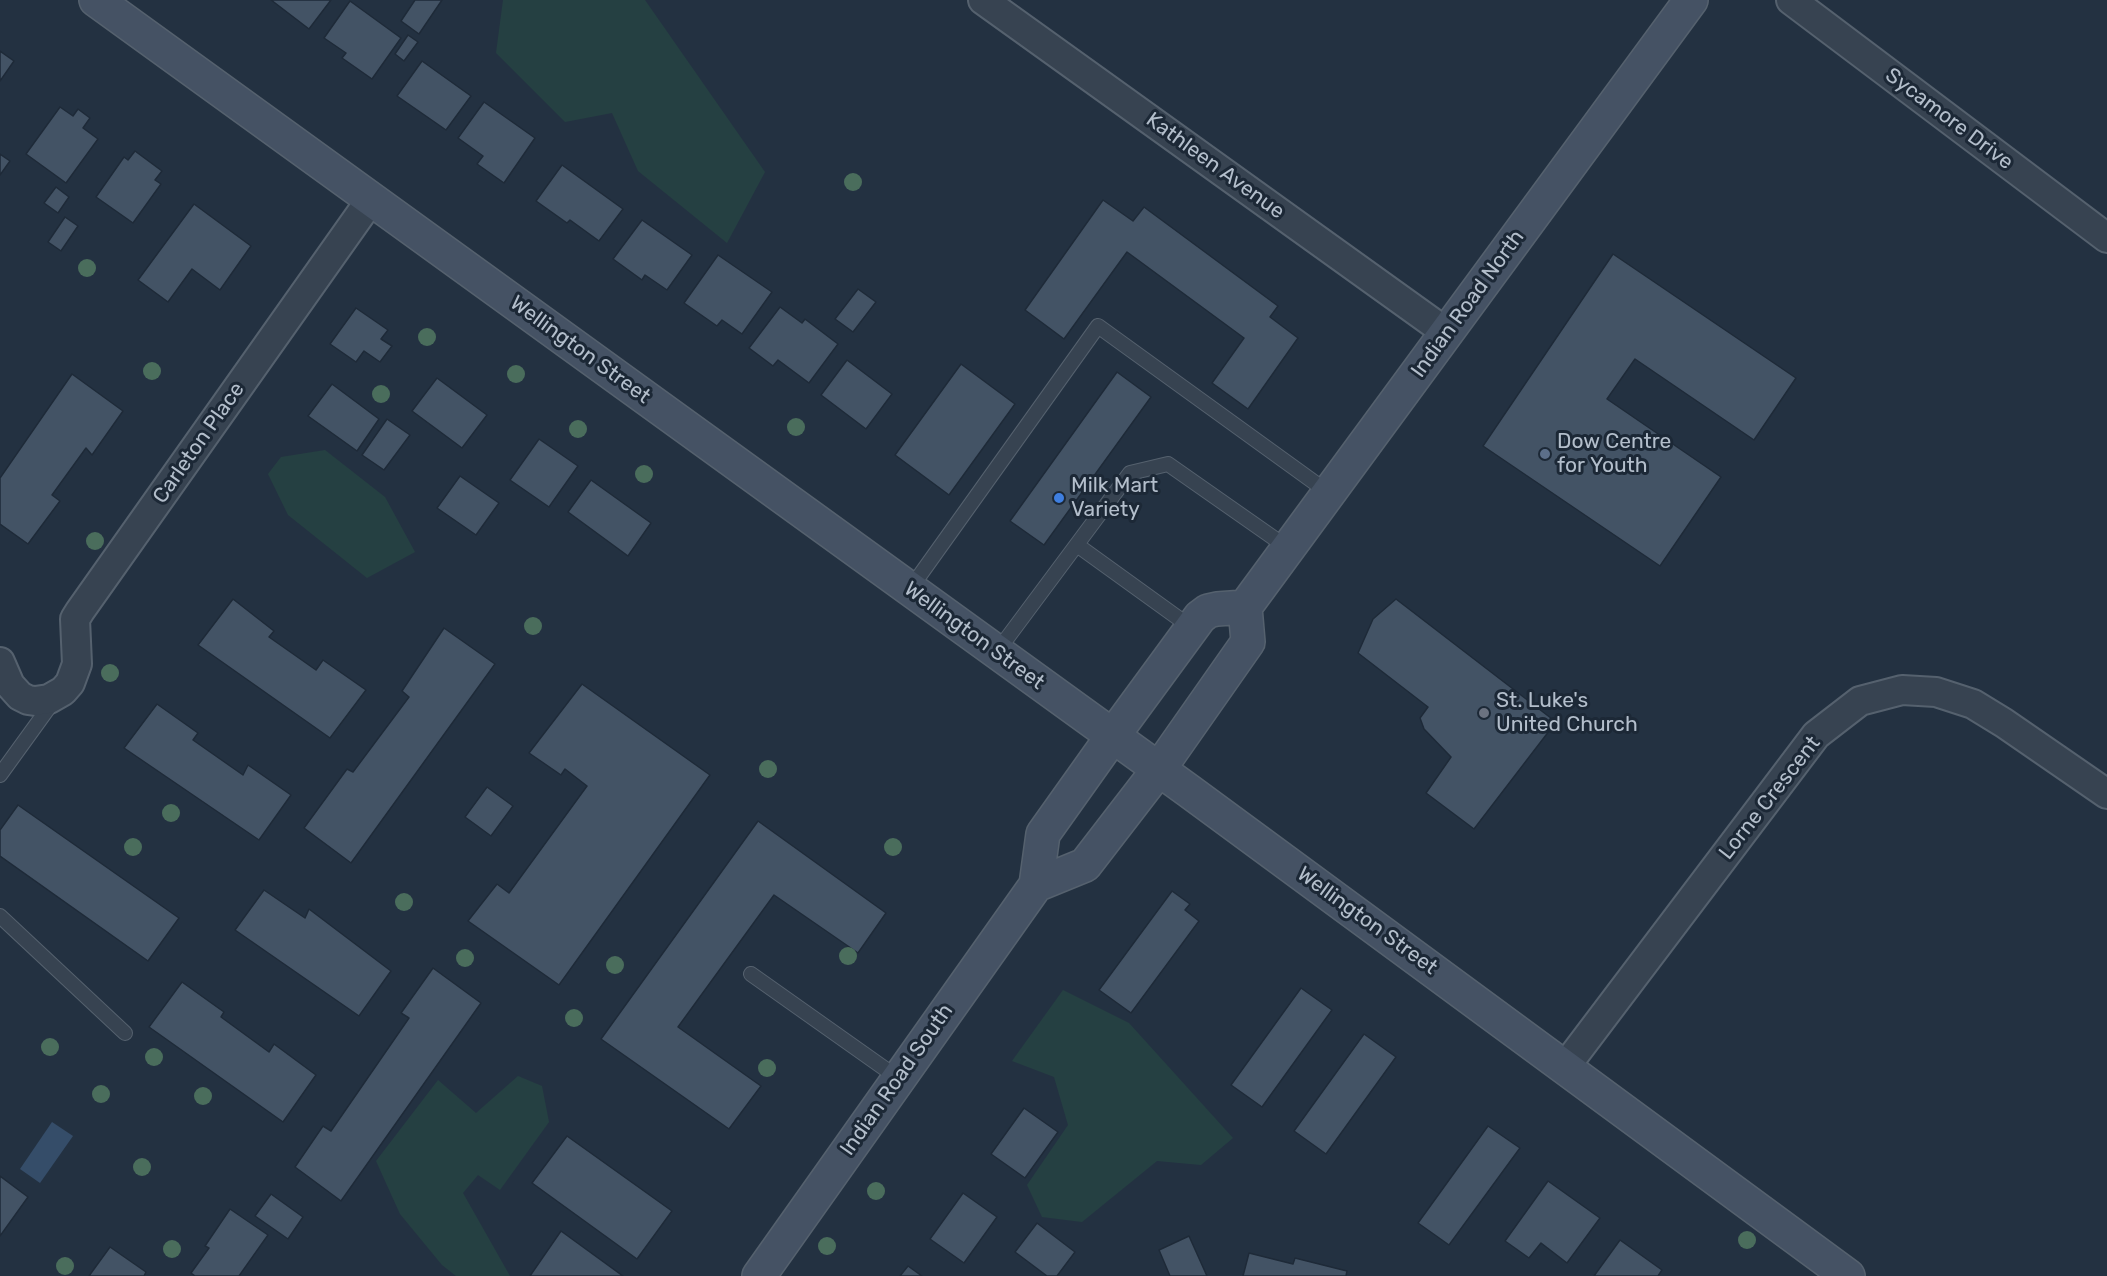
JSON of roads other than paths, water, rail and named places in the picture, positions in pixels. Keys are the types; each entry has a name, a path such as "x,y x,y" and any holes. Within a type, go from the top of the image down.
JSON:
{"main road":[{"name":"Wellington Street","path":"96,0 1159,770 1848,1276"},
{"name":"Indian Road North","path":"1245,608 1690,0"},
{"path":"1036,885 1085,866 1159,770 1248,642 1245,608 1208,611 1192,628 1112,737"},
{"name":"Indian Road South","path":"759,1276 1036,885 1043,834 1112,737"}],"street":[{"name":"Kathleen Avenue","path":"983,0 1447,333"},
{"name":"Sycamore Drive","path":"1791,0 2107,238"},
{"name":"Carleton Place","path":"57,695 63,692 75,674 77,655 75,619 80,611 372,198"},
{"path":"0,662 10,685 20,696 35,701 57,695"},
{"name":"Lorne Crescent","path":"1565,1067 1816,735 1860,701 1902,690 1936,692 1973,704 2107,794"}],"lane":[{"path":"910,589 1098,326 1329,493"},
{"path":"996,653 1130,473 1168,464 1288,548"},
{"path":"1077,545 1192,628"},
{"path":"0,775 57,695"},
{"path":"0,916 125,1033"},
{"path":"751,974 898,1078"}],"water":[{"path":"52,1122 73,1136 40,1183 20,1169"}],"place":[{"name":"Dow Centre for Youth","path":"1545,454"},
{"name":"Milk Mart Variety","path":"1059,498"},
{"name":"St. Luke's United Church","path":"1484,713"}]}
